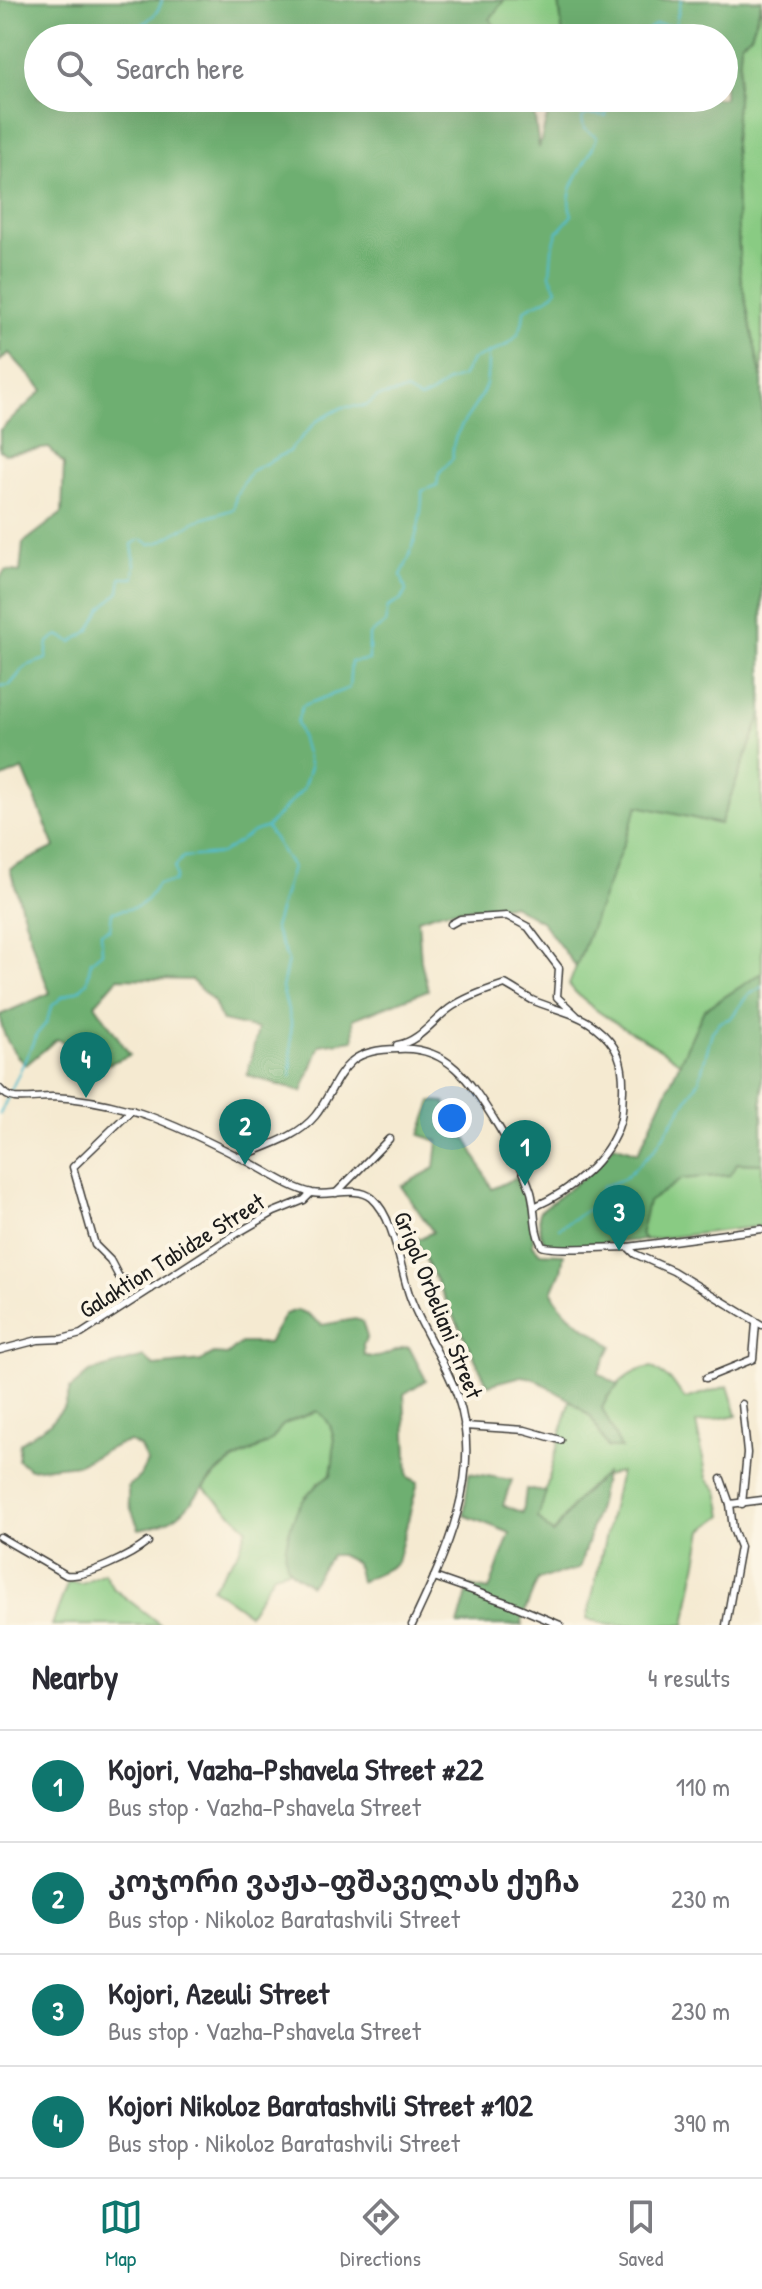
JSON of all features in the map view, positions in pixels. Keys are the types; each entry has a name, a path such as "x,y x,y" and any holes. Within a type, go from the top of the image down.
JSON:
{"street":[{"path":"451,924 460,919 496,915 507,916 528,927 559,968 557,997 580,1019"},
{"path":"240,1157 296,1133 312,1119 356,1058 411,1042 452,1006 479,992 505,984 531,999 594,1025 618,1050 623,1078 621,1119 614,1138 599,1159 551,1200 534,1207"},
{"path":"382,1050 417,1048 431,1053 463,1075 524,1174 534,1207 539,1241 546,1249 628,1247 762,1229"},
{"path":"2,1091 16,1098 66,1098 132,1110 240,1157 311,1193"},
{"path":"132,1110 73,1167 95,1245 110,1260 119,1277 151,1289"},
{"path":"336,1193 389,1139"},
{"name":"Grigol Orbeliani Street","path":"311,1193 357,1192 370,1197 380,1208 393,1238 415,1309 449,1374 459,1401 466,1468 460,1499 443,1560 412,1625"},
{"name":"Galaktion Tabidze Street","path":"0,1350 38,1340 75,1336 249,1227 308,1198 311,1193"},
{"path":"628,1247 635,1254 723,1300 759,1324 753,1359 706,1378"},
{"path":"742,1404 747,1453 742,1504"},
{"path":"464,1426 525,1430 560,1440"},
{"path":"721,1479 740,1547 726,1625"},
{"path":"730,1504 762,1500"},
{"path":"0,1537 66,1575 77,1577 139,1550 148,1542"},
{"path":"434,1577 560,1625"}],"green space":[{"path":"0,0 504,0 490,19 493,24 24,24 24,112 534,112 539,148 548,112 736,112 734,143 740,274 762,381 762,714 720,824 638,806 576,967 542,922 512,905 443,911 418,919 421,961 428,990 353,1019 354,1040 320,1045 302,1092 247,1075 258,1029 222,1021 214,1002 191,980 118,978 95,1004 130,1055 106,1065 57,1039 26,1065 5,1036 0,1015 50,993 10,869 55,847 23,769 0,779 0,578 5,570 20,572 23,543 62,513 64,464 49,448 5,454 0,450 0,430 43,390 9,353 0,361"},
{"path":"504,0 559,0 562,24 493,24 490,19"},
{"path":"559,0 762,0 751,35 741,42 738,85 738,24 562,24"},
{"path":"762,4 762,381 740,274 734,143 741,42 751,35"},
{"path":"762,714 762,973 704,1010 680,1063 608,1018 569,985 638,805 720,824"},
{"path":"762,973 762,1164 737,1163 730,1175 682,1179 648,1202 640,1235 646,1240 554,1247 545,1243 540,1233 539,1212 595,1168 614,1145 638,1153 704,1010"},
{"path":"432,1101 445,1102 453,1135 467,1139 492,1189 521,1175 533,1217 533,1245 540,1253 564,1254 552,1292 570,1316 612,1346 598,1373 619,1385 602,1408 621,1448 608,1448 591,1417 533,1378 522,1376 488,1385 416,1240 433,1232 401,1186 435,1168 438,1141 420,1135"},
{"path":"737,1163 762,1164 762,1226 646,1240 640,1235 648,1201 682,1178 730,1175"},
{"path":"297,1310 322,1325 355,1319 362,1321 367,1337 363,1345 364,1355 382,1356 409,1347 426,1380 404,1394 408,1477 418,1482 397,1562 388,1568 360,1582 356,1563 340,1555 331,1555 310,1585 288,1568 286,1546 295,1514 313,1489 331,1475 334,1440 329,1424 317,1411 285,1424 269,1442 222,1468 180,1514 157,1525 139,1529 128,1501 128,1487 140,1476 147,1462 140,1447 130,1442 117,1445 79,1464 30,1469 18,1460 20,1443 50,1423 65,1406 70,1389 90,1372 144,1357 154,1366 201,1361 214,1354 227,1355 241,1343 268,1343 285,1314"},
{"path":"652,1367 672,1381 685,1399 728,1386 737,1415 696,1423 707,1478 718,1491 723,1515 703,1530 685,1625 610,1625 587,1619 620,1472 590,1487 573,1504 553,1534 538,1518 570,1400 591,1417 608,1447 620,1448 602,1408 622,1380"},
{"path":"317,1411 329,1424 334,1440 331,1475 318,1483 285,1555 289,1570 274,1574 249,1614 212,1588 239,1551 247,1528 204,1488 224,1468 268,1443 282,1426"},
{"path":"469,1473 512,1480 503,1505 523,1513 526,1489 546,1492 538,1518 553,1534 577,1500 605,1474 579,1569 538,1579 522,1625 458,1625 469,1586 489,1590 510,1533 464,1515"},
{"path":"104,1573 113,1588 161,1625 52,1625 68,1582 82,1583"}],"waterway":[{"path":"142,24 156,12 162,0"},
{"path":"675,24 681,0"},
{"path":"0,686 10,685 26,666 46,659 48,642 58,635 72,642 90,630 101,609 119,592 121,578 134,578 132,544 141,539 150,544 160,542 196,521 234,509 236,495 251,471 288,452 317,421 343,407 366,406 377,397 406,391 420,399 449,381 462,377 472,360 514,339 523,323 524,311 557,289 550,275 552,250 557,233 572,215 569,205 573,185 597,137 584,129 582,118 588,114 606,116 607,112"},
{"path":"0,1114 37,1034 47,1022 51,1007 87,982 91,961 102,952 101,932 110,929 112,912 139,906 157,884 174,882 175,867 183,857 221,854 253,832 267,827 303,789 310,767 297,722 302,706 349,688 351,662 369,660 369,635 385,624 388,607 401,600 406,591 401,575 416,534 422,491 437,485 439,474 453,458 455,438 486,384 488,353"},
{"path":"267,828 292,867 274,928 288,960 282,988 291,1021 291,1077"},
{"path":"559,1228 595,1205 602,1187 624,1179 654,1150 699,1081 712,1032 720,1022 731,1018 747,996 762,987"}],"place":[{"name":"Kojori Nikoloz Baratashvili Street #102","path":"86,1098"},
{"name":"კოჯორი ვაჟა-ფშაველას ქუჩა","path":"245,1165"},
{"name":"Kojori, Vazha-Pshavela Street #22","path":"525,1186"},
{"name":"Kojori, Azeuli Street","path":"619,1251"}]}
